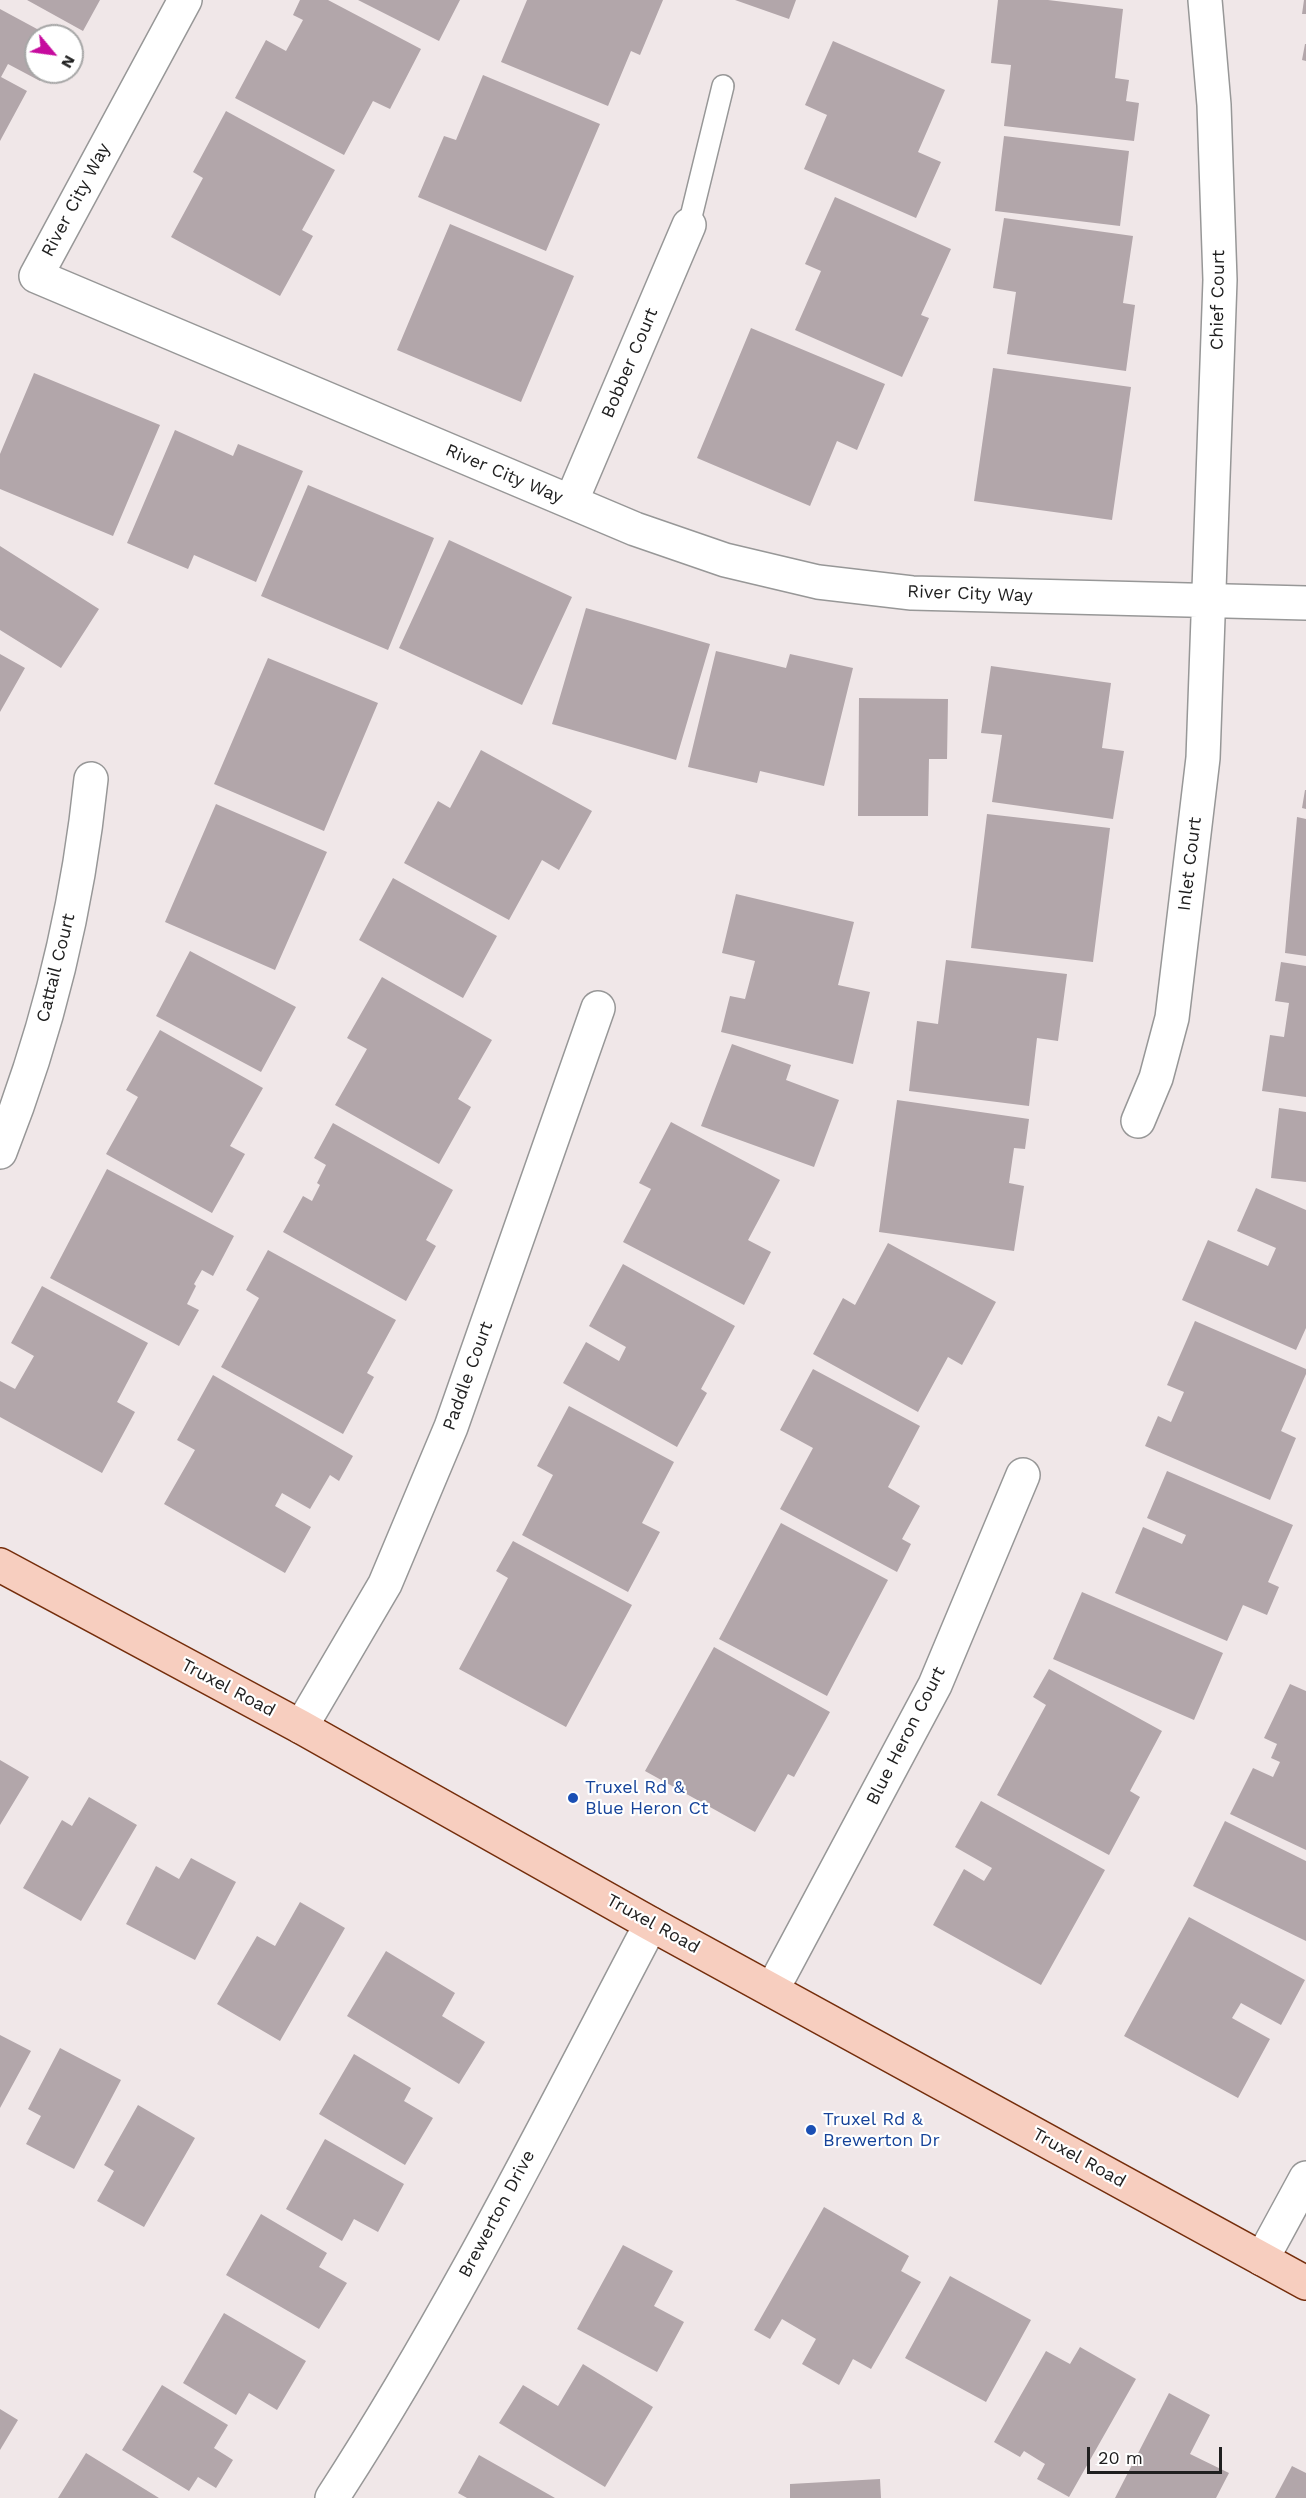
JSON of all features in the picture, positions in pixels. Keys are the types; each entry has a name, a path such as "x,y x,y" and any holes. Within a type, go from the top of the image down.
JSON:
{"main road":[{"name":"Truxel Road","path":"0,1565 301,1728 651,1924 1306,2283"}],"street":[{"name":"River City Way","path":"185,0 36,276 634,529 725,560 818,582 912,593 1306,603"},
{"name":"Chief Court","path":"1205,0 1214,105 1220,280 1209,601"},
{"name":"Bobber Court","path":"571,502 689,225"},
{"name":"Inlet Court","path":"1138,1121 1156,1078 1172,1018 1203,758 1209,601"},
{"name":"Cattail Court","path":"0,1152 19,1105 60,965 87,821 91,779"},
{"name":"Paddle Court","path":"301,1728 385,1584 451,1427 598,1008"},
{"name":"Blue Heron Court","path":"772,1990 935,1685 1023,1475"},
{"name":"Brewerton Drive","path":"332,2498 370,2439 471,2265 651,1924"},
{"path":"1262,2259 1306,2178"}],"lane":[{"path":"689,225 723,86"}],"building":[{"path":"27,0 100,0 84,29 84,24 70,24"},
{"path":"300,0 328,0 421,49 390,109 373,101 344,155 235,98 266,40 286,51 303,20 293,15"},
{"path":"358,0 460,0 439,41"},
{"path":"527,0 663,0 640,55 631,51 608,106 501,62"},
{"path":"735,0 796,0 789,19"},
{"path":"998,0 1048,0 1123,9 1115,78 1129,80 1126,101 1139,103 1134,141 1004,126 1011,65 991,63"},
{"path":"1304,0 1306,0 1306,14 1302,14"},
{"path":"0,9 28,24 24,24 24,72 8,64 1,77 27,91 0,141"},
{"path":"833,41 945,90 918,152 941,162 916,218 804,169 827,115 805,105"},
{"path":"1306,44 1306,61 1302,60"},
{"path":"483,75 600,124 546,251 418,197 444,136 456,140"},
{"path":"226,111 335,170 302,230 313,236 280,296 171,237 203,178 193,172"},
{"path":"1004,136 1129,151 1120,226 995,211"},
{"path":"835,197 951,249 921,315 929,318 902,377 795,330 821,271 805,264"},
{"path":"1004,218 1133,236 1123,303 1135,305 1126,371 1007,354 1016,292 993,288"},
{"path":"450,224 574,276 521,402 397,350"},
{"path":"751,328 885,384 857,450 837,441 810,506 697,458"},
{"path":"993,368 1131,387 1112,520 974,501"},
{"path":"34,373 160,425 113,536 0,489 0,454"},
{"path":"175,430 233,456 238,444 303,471 256,582 194,555 188,569 127,543"},
{"path":"308,485 434,538 388,650 261,596"},
{"path":"449,540 572,597 522,705 399,648"},
{"path":"0,546 99,609 61,668 0,630"},
{"path":"586,608 710,644 676,760 552,724"},
{"path":"716,651 786,668 790,654 853,668 824,786 760,771 757,783 688,767"},
{"path":"0,654 25,668 0,712"},
{"path":"268,658 378,703 324,831 214,784"},
{"path":"991,666 1111,683 1102,748 1124,751 1113,819 992,802 1002,735 981,733"},
{"path":"859,698 948,699 947,759 929,759 928,816 858,816"},
{"path":"481,750 592,811 559,870 542,860 509,920 404,863 438,801 450,808"},
{"path":"1306,790 1306,809 1302,808"},
{"path":"216,804 327,852 275,970 165,922"},
{"path":"987,814 1110,828 1093,962 971,948"},
{"path":"1297,817 1306,819 1306,956 1285,953"},
{"path":"393,878 497,936 463,998 359,940"},
{"path":"736,894 854,922 838,985 870,992 853,1064 721,1032 730,996 745,999 755,961 722,953"},
{"path":"190,951 296,1007 261,1072 156,1016"},
{"path":"946,960 1067,974 1058,1041 1037,1038 1029,1106 909,1091 917,1021 938,1024"},
{"path":"1281,962 1306,966 1306,1097 1262,1091 1270,1035 1284,1037 1289,1003 1275,1001"},
{"path":"382,977 492,1040 458,1099 471,1107 439,1164 335,1105 367,1049 347,1038"},
{"path":"160,1030 263,1088 230,1146 245,1154 212,1213 106,1154 138,1097 126,1090"},
{"path":"732,1044 791,1065 786,1080 839,1100 814,1167 701,1126"},
{"path":"897,1100 1029,1119 1025,1149 1014,1148 1009,1183 1024,1186 1014,1251 879,1232"},
{"path":"1279,1108 1306,1112 1306,1182 1271,1178"},
{"path":"671,1122 780,1180 748,1240 771,1252 744,1305 623,1242 651,1189 639,1183"},
{"path":"333,1123 453,1190 426,1240 436,1246 406,1301 283,1232 303,1196 312,1201 320,1185 317,1183 326,1165 314,1158"},
{"path":"107,1169 234,1236 213,1276 202,1270 194,1284 196,1286 187,1304 199,1310 179,1346 50,1278"},
{"path":"1256,1188 1306,1210 1306,1328 1296,1350 1182,1300 1208,1240 1268,1266 1276,1248 1237,1231"},
{"path":"888,1243 996,1302 962,1365 948,1357 918,1412 813,1354 843,1298 855,1305"},
{"path":"268,1250 396,1320 367,1373 374,1377 343,1434 221,1367 259,1298 246,1290"},
{"path":"623,1264 735,1326 701,1389 707,1393 677,1447 563,1383 586,1342 619,1361 626,1347 589,1326"},
{"path":"42,1286 148,1343 117,1402 135,1412 102,1473 0,1417 0,1381 15,1389 34,1356 11,1343"},
{"path":"1195,1321 1306,1369 1306,1374 1281,1431 1296,1438 1270,1500 1145,1446 1158,1416 1171,1422 1184,1392 1167,1385"},
{"path":"813,1369 920,1426 888,1487 920,1506 902,1539 911,1544 897,1572 780,1509 813,1448 780,1430"},
{"path":"213,1375 353,1456 339,1481 330,1475 310,1509 282,1493 275,1506 311,1527 285,1573 164,1504 195,1450 177,1440"},
{"path":"569,1406 674,1462 642,1523 660,1532 628,1592 522,1535 553,1475 537,1466"},
{"path":"1167,1471 1293,1525 1268,1582 1279,1587 1267,1615 1243,1605 1227,1641 1115,1593 1143,1527 1182,1544 1186,1535 1147,1518"},
{"path":"781,1523 888,1580 827,1696 719,1639"},
{"path":"513,1541 632,1605 566,1727 459,1669 508,1578 496,1571"},
{"path":"1082,1592 1223,1653 1194,1720 1053,1659"},
{"path":"714,1647 830,1712 794,1777 788,1774 755,1832 645,1771"},
{"path":"1049,1669 1162,1731 1130,1791 1140,1797 1109,1855 997,1795 1046,1705 1033,1697"},
{"path":"1290,1684 1306,1691 1306,1850 1230,1814 1253,1768 1273,1777 1280,1762 1271,1758 1277,1744 1264,1738"},
{"path":"0,1760 29,1777 0,1825"},
{"path":"89,1797 137,1825 81,1921 23,1888 62,1820 72,1826"},
{"path":"981,1801 1105,1870 1041,1985 933,1925 964,1869 984,1881 992,1868 955,1847"},
{"path":"1225,1821 1306,1861 1306,1941 1193,1886"},
{"path":"191,1858 236,1882 195,1960 126,1924 156,1866 179,1879"},
{"path":"300,1902 345,1928 280,2041 217,2004 257,1936 275,1946"},
{"path":"1189,1917 1305,1980 1281,2025 1241,2003 1232,2018 1270,2039 1238,2098 1124,2036"},
{"path":"386,1951 455,1993 442,2016 485,2042 459,2084 347,2016"},
{"path":"0,2035 31,2051 0,2108"},
{"path":"60,2048 121,2080 74,2169 26,2144 41,2116 28,2109"},
{"path":"354,2054 411,2088 404,2101 433,2118 405,2165 319,2114"},
{"path":"138,2105 195,2138 144,2227 97,2201 114,2171 104,2165"},
{"path":"325,2139 404,2184 378,2232 354,2219 342,2241 286,2209"},
{"path":"824,2207 909,2256 901,2271 921,2282 871,2369 853,2359 839,2385 802,2364 816,2339 782,2319 770,2339 754,2330"},
{"path":"261,2214 327,2253 319,2267 347,2283 319,2329 226,2275"},
{"path":"623,2245 673,2271 654,2306 684,2322 657,2372 577,2329"},
{"path":"950,2276 1031,2320 986,2402 905,2358"},
{"path":"224,2313 306,2361 277,2410 249,2393 236,2415 183,2383"},
{"path":"1080,2347 1136,2379 1069,2497 1037,2479 1045,2464 1024,2451 1020,2457 994,2442 1046,2351 1070,2364"},
{"path":"583,2364 653,2407 605,2487 499,2423 523,2385 558,2406"},
{"path":"162,2385 228,2425 214,2448 233,2460 216,2488 198,2477 189,2491 122,2450"},
{"path":"1169,2393 1210,2415 1190,2454 1229,2473 1216,2498 1115,2498"},
{"path":"0,2409 18,2420 0,2450"},
{"path":"86,2453 159,2498 58,2498"},
{"path":"479,2455 555,2498 467,2498 458,2493"},
{"path":"1292,2466 1306,2473 1306,2498 1275,2498"},
{"path":"880,2479 881,2498 790,2498 790,2484"}],"place":[{"name":"Truxel Rd & Blue Heron Ct","path":"573,1798"},
{"name":"Truxel Rd & Brewerton Dr","path":"811,2130"}]}
